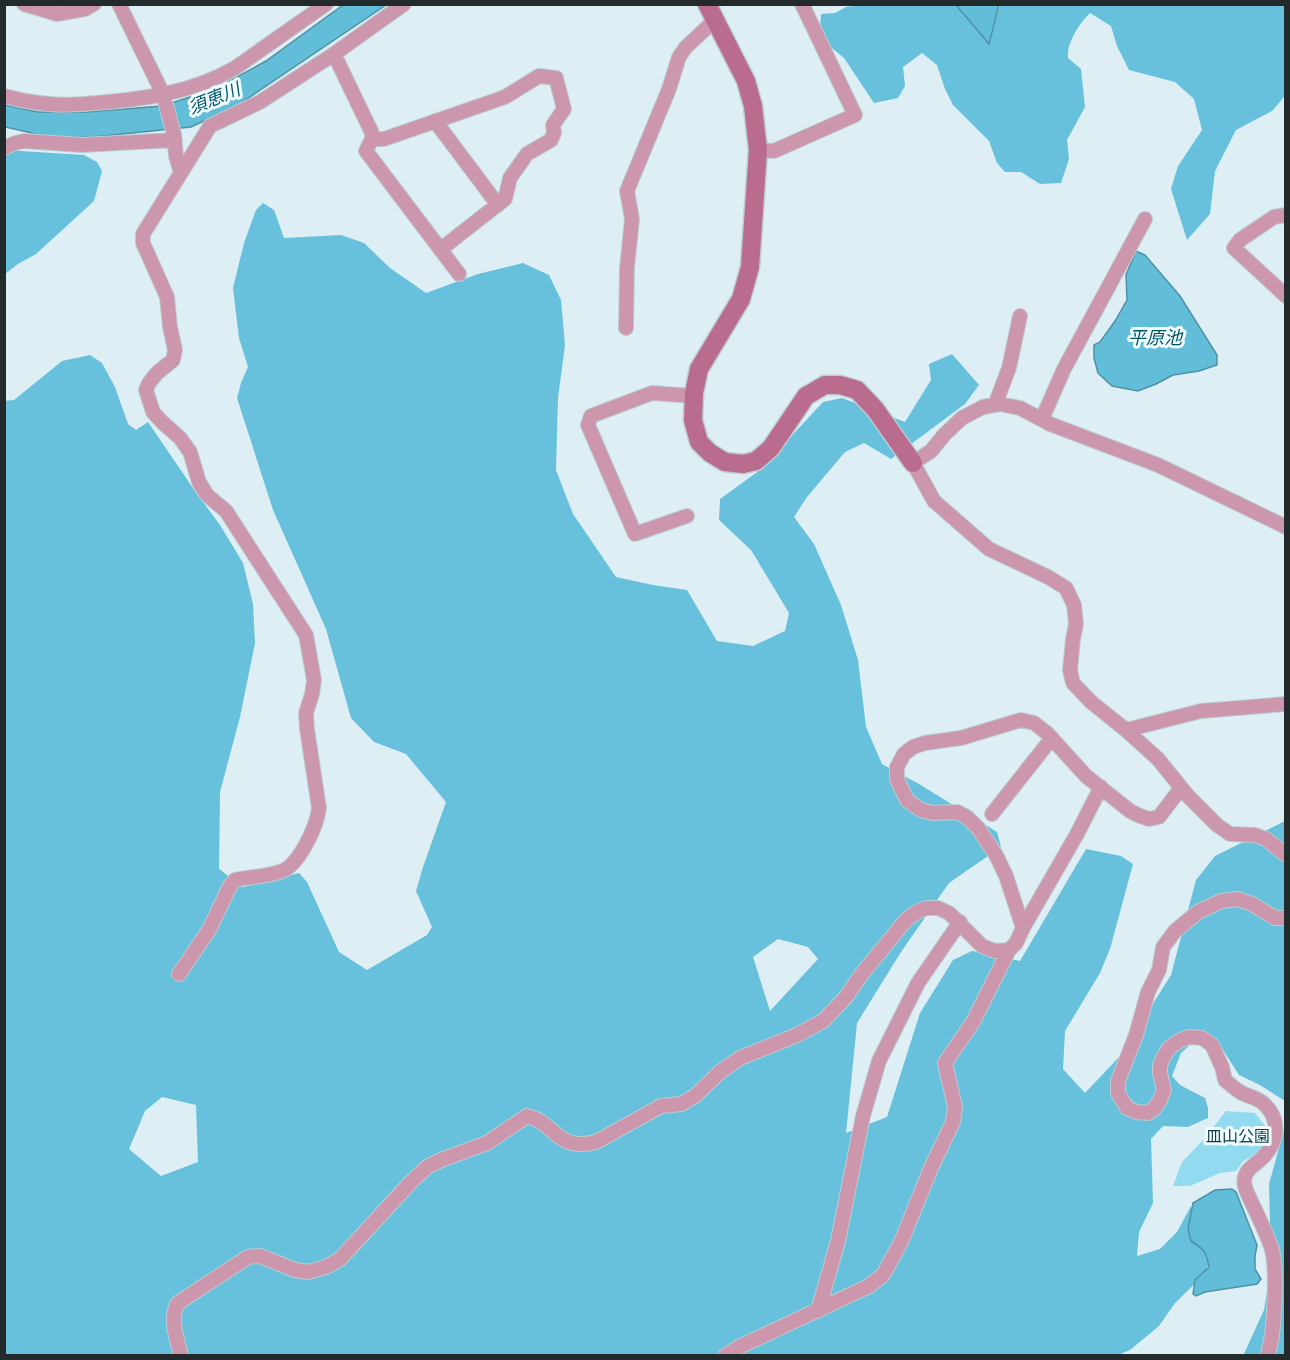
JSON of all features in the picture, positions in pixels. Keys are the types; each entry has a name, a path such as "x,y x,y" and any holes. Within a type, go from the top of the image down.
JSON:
{"street":[{"path":"24,4 57,14 85,9 94,4"},
{"path":"119,4 163,94 175,137 176,156 181,173"},
{"path":"4,96 52,105 126,101 174,93 219,77 265,48 326,4"},
{"path":"179,974 209,930 235,879 282,872 291,866 297,860 318,820 320,808 306,713 314,680 306,635 226,511 207,495 199,482 190,452 180,438 153,412 146,390 148,383 172,360 175,350 167,297 142,234 210,126 260,102 334,54 404,4"},
{"path":"758,150 774,151 855,115 802,4"},
{"path":"626,328 627,268 632,219 627,191 669,88 679,57 711,12 746,81 753,106 758,150 750,267 741,299 699,369 694,396 693,420 699,442 710,453 725,462 743,464 756,461 771,448 806,396 825,384 857,390 875,409 913,463 934,501 989,549 1066,588 1074,605 1076,624 1070,670 1073,683 1091,702 1158,759 1181,788 1217,825 1230,834 1255,835 1266,839 1286,855"},
{"path":"334,54 372,133 372,139 366,151 459,274"},
{"path":"372,139 384,139 505,97 538,76 556,78 564,109 553,125 554,133 551,140 527,154 510,178 505,200 441,249"},
{"path":"435,121 498,205"},
{"path":"4,148 24,141 82,145 175,137"},
{"path":"1286,215 1274,217 1240,240 1233,248 1286,296"},
{"path":"1042,420 1064,369 1145,219"},
{"path":"995,405 1009,368 1020,316"},
{"path":"687,516 635,534 588,425 591,416 652,393 694,396"},
{"path":"913,463 931,451 962,418 983,407 1000,404 1020,408 1042,420 1158,465 1286,527"},
{"path":"1126,730 1201,711 1286,704"},
{"path":"1023,928 1006,876 996,855 978,828 967,817 957,812 933,813 921,810 907,800 897,779 897,767 904,754 913,747 925,743 961,738 1021,720 1034,723 1052,738 1086,776 1130,811 1140,816 1149,819 1159,817 1181,788"},
{"path":"992,814 1052,738"},
{"path":"725,1356 739,1347 869,1286 883,1275 901,1242 931,1168 953,1122 955,1107 945,1063 973,1022 1009,950 1016,944 1101,787"},
{"path":"1267,1356 1274,1321 1272,1250 1246,1190 1244,1180 1247,1172 1266,1155 1273,1142 1276,1131 1274,1119 1266,1105 1225,1080 1212,1045 1202,1038 1190,1037 1169,1048 1160,1066 1164,1090 1154,1109 1148,1113 1127,1108 1118,1093 1118,1081 1136,1035 1148,992 1159,970 1163,947 1175,931 1198,912 1221,901 1238,899 1252,904 1275,918 1286,918"},
{"path":"181,1356 174,1327 174,1311 178,1303 248,1257 260,1256 295,1270 309,1272 326,1267 340,1259 427,1167 487,1143 527,1116 534,1117 570,1143 584,1144 596,1142 662,1106 681,1104 695,1096 720,1072 740,1059 797,1035 823,1021 846,997 906,920 917,912 926,908 938,908 950,913 982,946 995,951 1009,950"},
{"path":"818,1311 838,1241 863,1116 879,1061 918,983 960,922"}],"green space":[{"name":"皿山公園","path":"1226,1111 1255,1113 1267,1128 1266,1142 1260,1152 1243,1161 1236,1171 1220,1173 1190,1186 1173,1186 1182,1162"}],"shaded area":[{"path":"956,5 989,44 1000,5 1285,5 1285,96 1272,111 1236,130 1215,171 1210,214 1187,240 1171,189 1178,166 1202,130 1194,99 1175,82 1129,70 1117,46 1111,26 1090,13 1072,40 1068,58 1081,69 1085,107 1067,140 1069,159 1061,183 1040,184 1021,172 1005,172 997,163 989,141 953,105 937,65 922,53 903,67 905,86 898,98 874,103 844,58 827,44 820,29 821,14 835,13 846,7"},
{"path":"5,150 84,155 97,162 102,171 94,201 36,254 5,274"},
{"path":"263,203 274,210 284,238 341,235 364,243 390,268 426,293 478,274 523,263 549,275 561,300 565,345 558,398 556,470 573,514 616,577 687,590 717,641 753,646 785,631 789,613 751,550 719,520 720,499 760,470 823,402 842,398 905,422 931,380 929,364 952,354 979,385 965,404 891,459 864,443 845,452 807,497 794,517 814,544 841,605 858,660 866,727 882,764 997,832 1001,847 949,883 901,952 857,1023 846,1133 887,1117 920,1013 953,960 972,951 1020,961 1086,849 1121,856 1133,864 1110,949 1100,973 1065,1031 1063,1069 1085,1093 1120,1056 1171,975 1196,880 1215,856 1285,821 1285,1101 1239,1075 1216,1039 1205,1032 1181,1053 1172,1076 1180,1085 1205,1098 1208,1118 1188,1127 1163,1126 1151,1139 1153,1203 1139,1232 1137,1256 1160,1249 1177,1232 1191,1206 1191,1241 1207,1253 1208,1265 1205,1274 1175,1303 1159,1326 1130,1350 1118,1355 5,1355 4,401 14,400 62,361 90,355 102,363 115,387 128,424 136,430 148,422 220,525 243,563 253,604 255,643 240,717 220,792 219,869 243,887 299,873 307,882 339,952 367,970 427,935 432,927 416,891 446,802 406,754 374,742 351,718 326,629 273,510 237,398 248,367 239,338 233,288 244,243 256,210","holes":["778,939 808,947 818,959 770,1011 753,957","162,1097 196,1105 198,1162 161,1176 129,1149 145,1111"]},
{"path":"1285,1126 1285,1355 1243,1356 1264,1310 1271,1266 1269,1184"}],"water":[{"name":"須恵川","path":"343,5 386,5 238,105 191,127 63,138 5,127 5,105 38,112 87,112 162,106 206,94 266,61"},
{"path":"956,5 999,5 989,44"},
{"name":"平原池","path":"1136,251 1145,255 1180,296 1217,355 1217,365 1199,371 1173,375 1138,391 1112,386 1098,373 1094,358 1094,345 1100,342 1127,300 1126,275"},
{"path":"1232,1189 1236,1192 1257,1245 1255,1269 1261,1279 1257,1284 1205,1292 1196,1296 1193,1294 1195,1280 1209,1267 1206,1254 1191,1241 1188,1229 1193,1203 1215,1190"}]}
